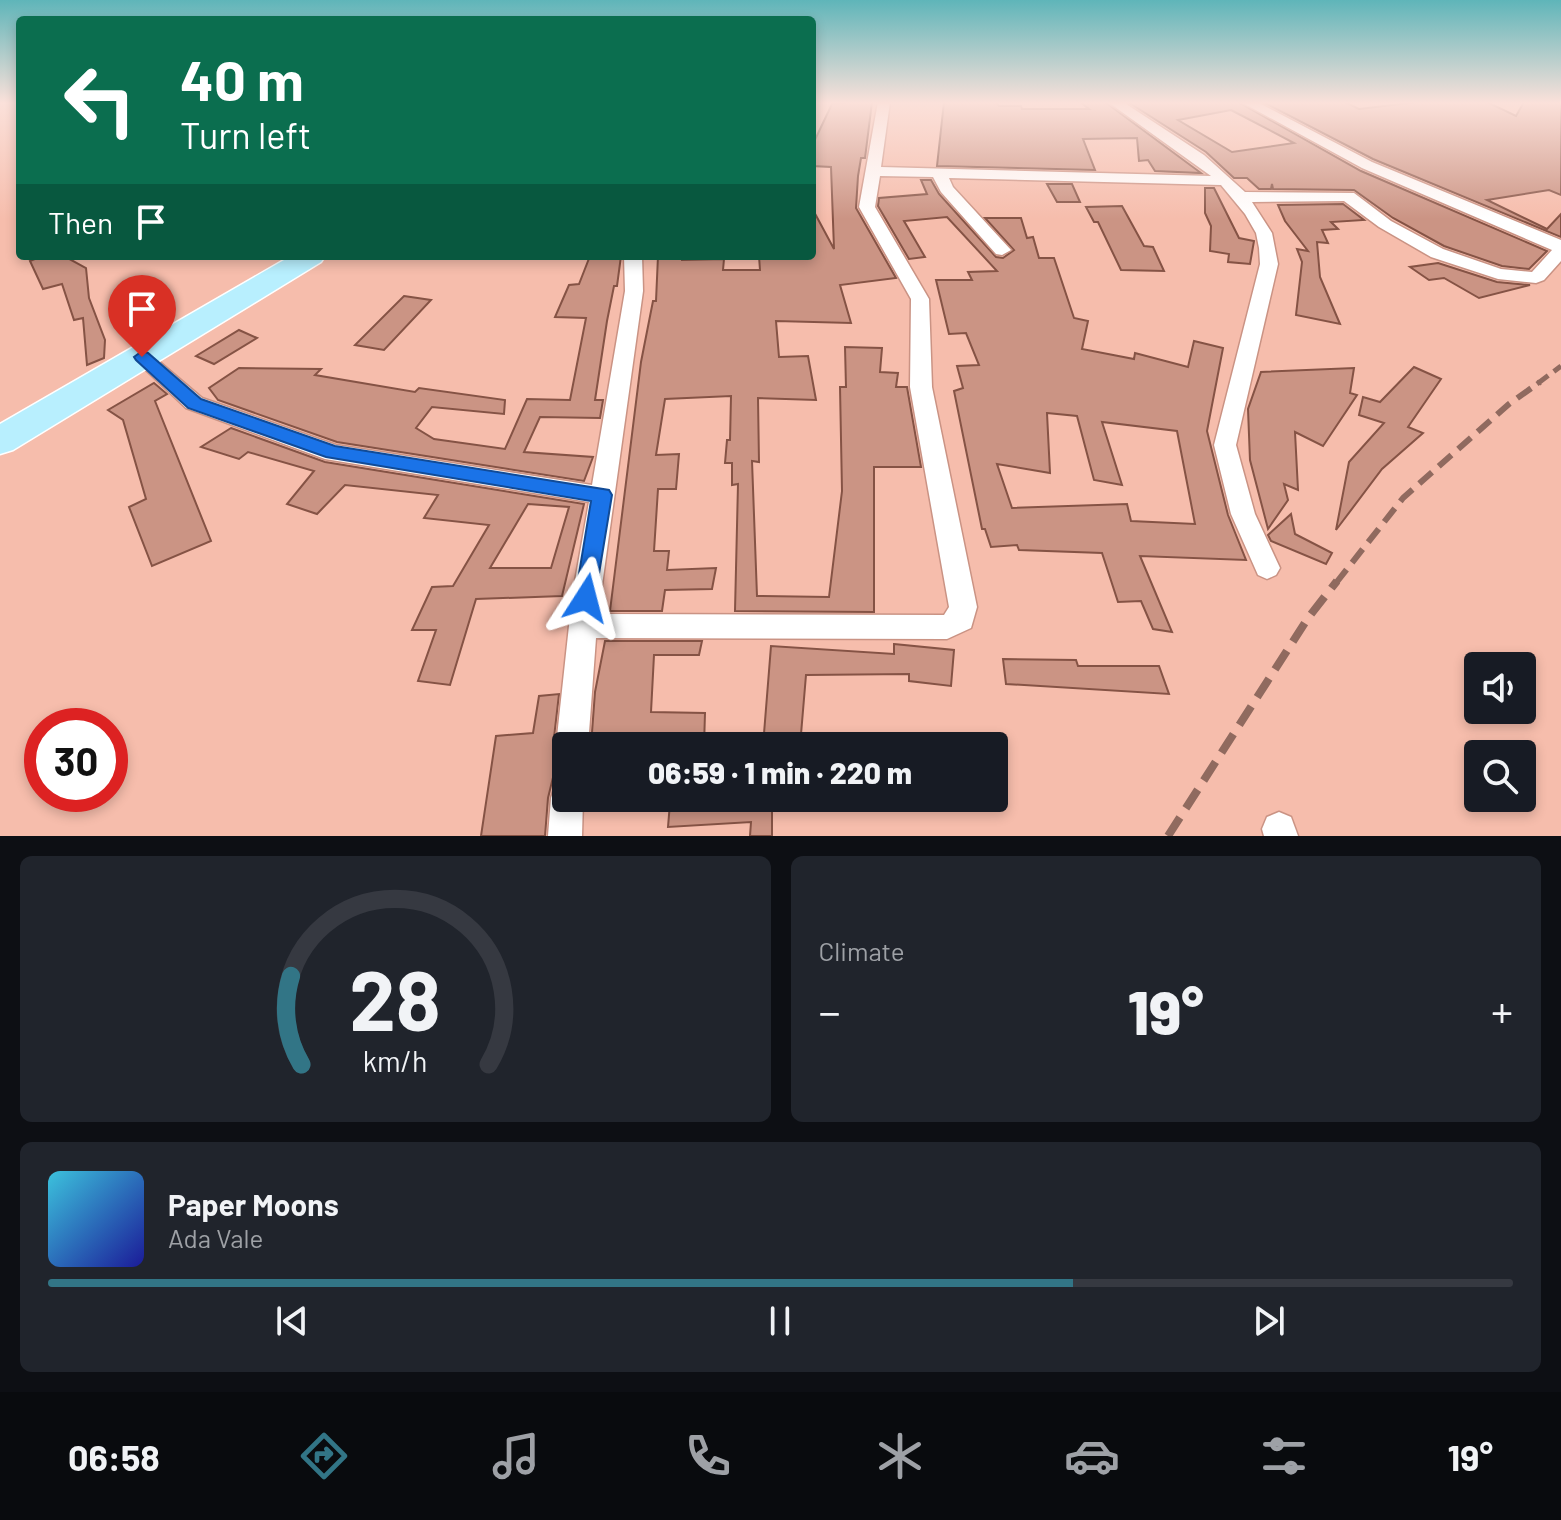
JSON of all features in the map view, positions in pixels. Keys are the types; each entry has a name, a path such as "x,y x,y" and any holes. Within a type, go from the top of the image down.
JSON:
{"main road":[{"path":"0,441 142,357 296,260"}],"street":[{"path":"585,626 947,627 961,620 963,607 921,387 920,299 867,207 877,141"},
{"path":"1173,141 1225,181 1265,234 1269,264 1225,445 1243,514 1267,568"},
{"path":"1239,197 1348,196 1385,224 1437,253 1498,274 1530,279 1538,276 1561,250 1560,246 1367,165 1321,141"},
{"path":"872,171 1225,181"},
{"path":"939,173 946,189 1002,250"},
{"path":"574,732 586,598 634,291 633,260"},
{"path":"142,357 194,403 333,453 602,495"},
{"path":"565,836 566,812"}],"building":[{"path":"816,141 867,141 858,176 856,208 896,278 840,285 851,323 776,321 779,357 808,356 816,400 758,398 759,462 752,461 757,596 829,597 842,491 840,387 846,387 845,347 882,348 880,372 898,373 896,387 907,387 921,467 874,467 874,612 735,611 738,484 732,485 732,463 725,463 727,440 730,440 731,396 665,399 656,455 679,454 676,489 658,489 654,551 669,551 667,570 716,568 712,589 665,590 662,611 610,611 641,362 653,301 656,301 658,260 724,260 723,270 760,270 759,260 816,260 816,215 834,249 831,167 816,166"},
{"path":"940,141 1084,141 1095,170 937,166"},
{"path":"1137,141 1158,141 1201,173 1155,171 1148,160 1139,161"},
{"path":"1189,141 1213,141 1232,152 1294,143 1290,141 1308,141 1361,171 1547,251 1529,269 1502,266 1444,246 1393,218 1354,190 1273,189 1272,184 1271,189 1259,189 1247,178 1234,178"},
{"path":"1338,141 1561,141 1561,195 1549,190 1487,200 1547,229 1561,214 1561,237 1373,159"},
{"path":"921,180 931,180 939,194 996,257 1003,258 1014,250 985,218 1021,218 1027,238 1033,237 1039,258 1054,258 1074,318 1088,321 1082,349 1134,359 1135,353 1188,367 1194,341 1223,348 1207,431 1228,515 1246,560 1140,556 1172,632 1153,629 1141,601 1118,602 1102,553 1019,550 1017,545 991,547 985,529 982,529 954,391 963,388 957,366 979,365 966,333 949,334 936,280 972,280 968,272 997,271 947,217 904,221 925,257 909,259 878,206 879,198 927,194","holes":["1047,413 1077,416 1094,480 1122,485 1102,422 1177,431 1195,524 1131,521 1127,504 1012,508 997,464 1050,473"]},
{"path":"1047,184 1072,184 1080,202 1057,202"},
{"path":"1205,188 1214,188 1239,238 1254,241 1250,264 1228,262 1229,254 1210,251 1211,226 1205,213"},
{"path":"1343,204 1364,220 1331,222 1338,229 1322,230 1328,243 1317,242 1320,277 1340,324 1296,315 1302,262 1297,249 1308,251 1285,221 1278,205"},
{"path":"1122,206 1144,246 1153,247 1164,271 1121,270 1098,222 1094,222 1086,207"},
{"path":"71,260 86,268 89,298 105,340 104,358 87,365 83,318 74,320 62,284 43,289 30,261"},
{"path":"588,260 620,260 595,400 603,400 600,418 540,417 524,452 593,457 584,481 337,442 218,400 209,388 239,368 321,369 315,375 415,392 419,388 505,400 504,414 432,407 416,428 434,439 505,449 527,399 570,400 586,318 555,317 569,285 579,284"},
{"path":"1438,263 1497,282 1530,285 1479,298 1444,278 1429,280 1410,267"},
{"path":"404,296 431,300 384,350 355,345"},
{"path":"239,330 257,338 214,364 196,356"},
{"path":"1414,367 1441,379 1408,427 1423,433 1382,469 1336,530 1349,462 1384,423 1359,415 1363,397 1380,402"},
{"path":"1354,368 1350,393 1357,395 1323,446 1295,432 1298,490 1284,484 1288,500 1268,529 1250,460 1248,409 1261,372"},
{"path":"154,383 167,394 155,401 211,541 152,566 129,507 146,499 123,420 108,410"},
{"path":"231,428 325,462 584,504 562,596 476,599 450,685 418,681 436,630 412,630 432,587 453,586 489,525 424,518 438,495 345,485 317,514 287,504 314,471 248,452 239,459 201,447","holes":["528,504 569,507 551,568 490,568"]},
{"path":"1291,514 1295,534 1332,553 1326,564 1271,541 1268,535"},
{"path":"605,641 702,641 699,655 654,655 651,712 705,713 704,732 592,732 595,692"},
{"path":"894,644 954,650 951,686 909,681 909,674 806,675 801,732 764,732 771,646 894,654"},
{"path":"1003,659 1076,660 1078,666 1159,666 1169,694 1006,684"},
{"path":"559,694 555,732 552,732 552,782 545,836 481,836 496,736 533,733 539,696"},
{"path":"669,812 772,812 772,836 750,836 751,822 668,827"}],"railway":[{"path":"1537,384 1561,366"},
{"path":"1336,583 1403,498 1509,404 1540,382"},
{"path":"1168,836 1308,618 1337,581"}],"route":[{"path":"142,357 194,403 333,453 602,495 586,598"}]}
